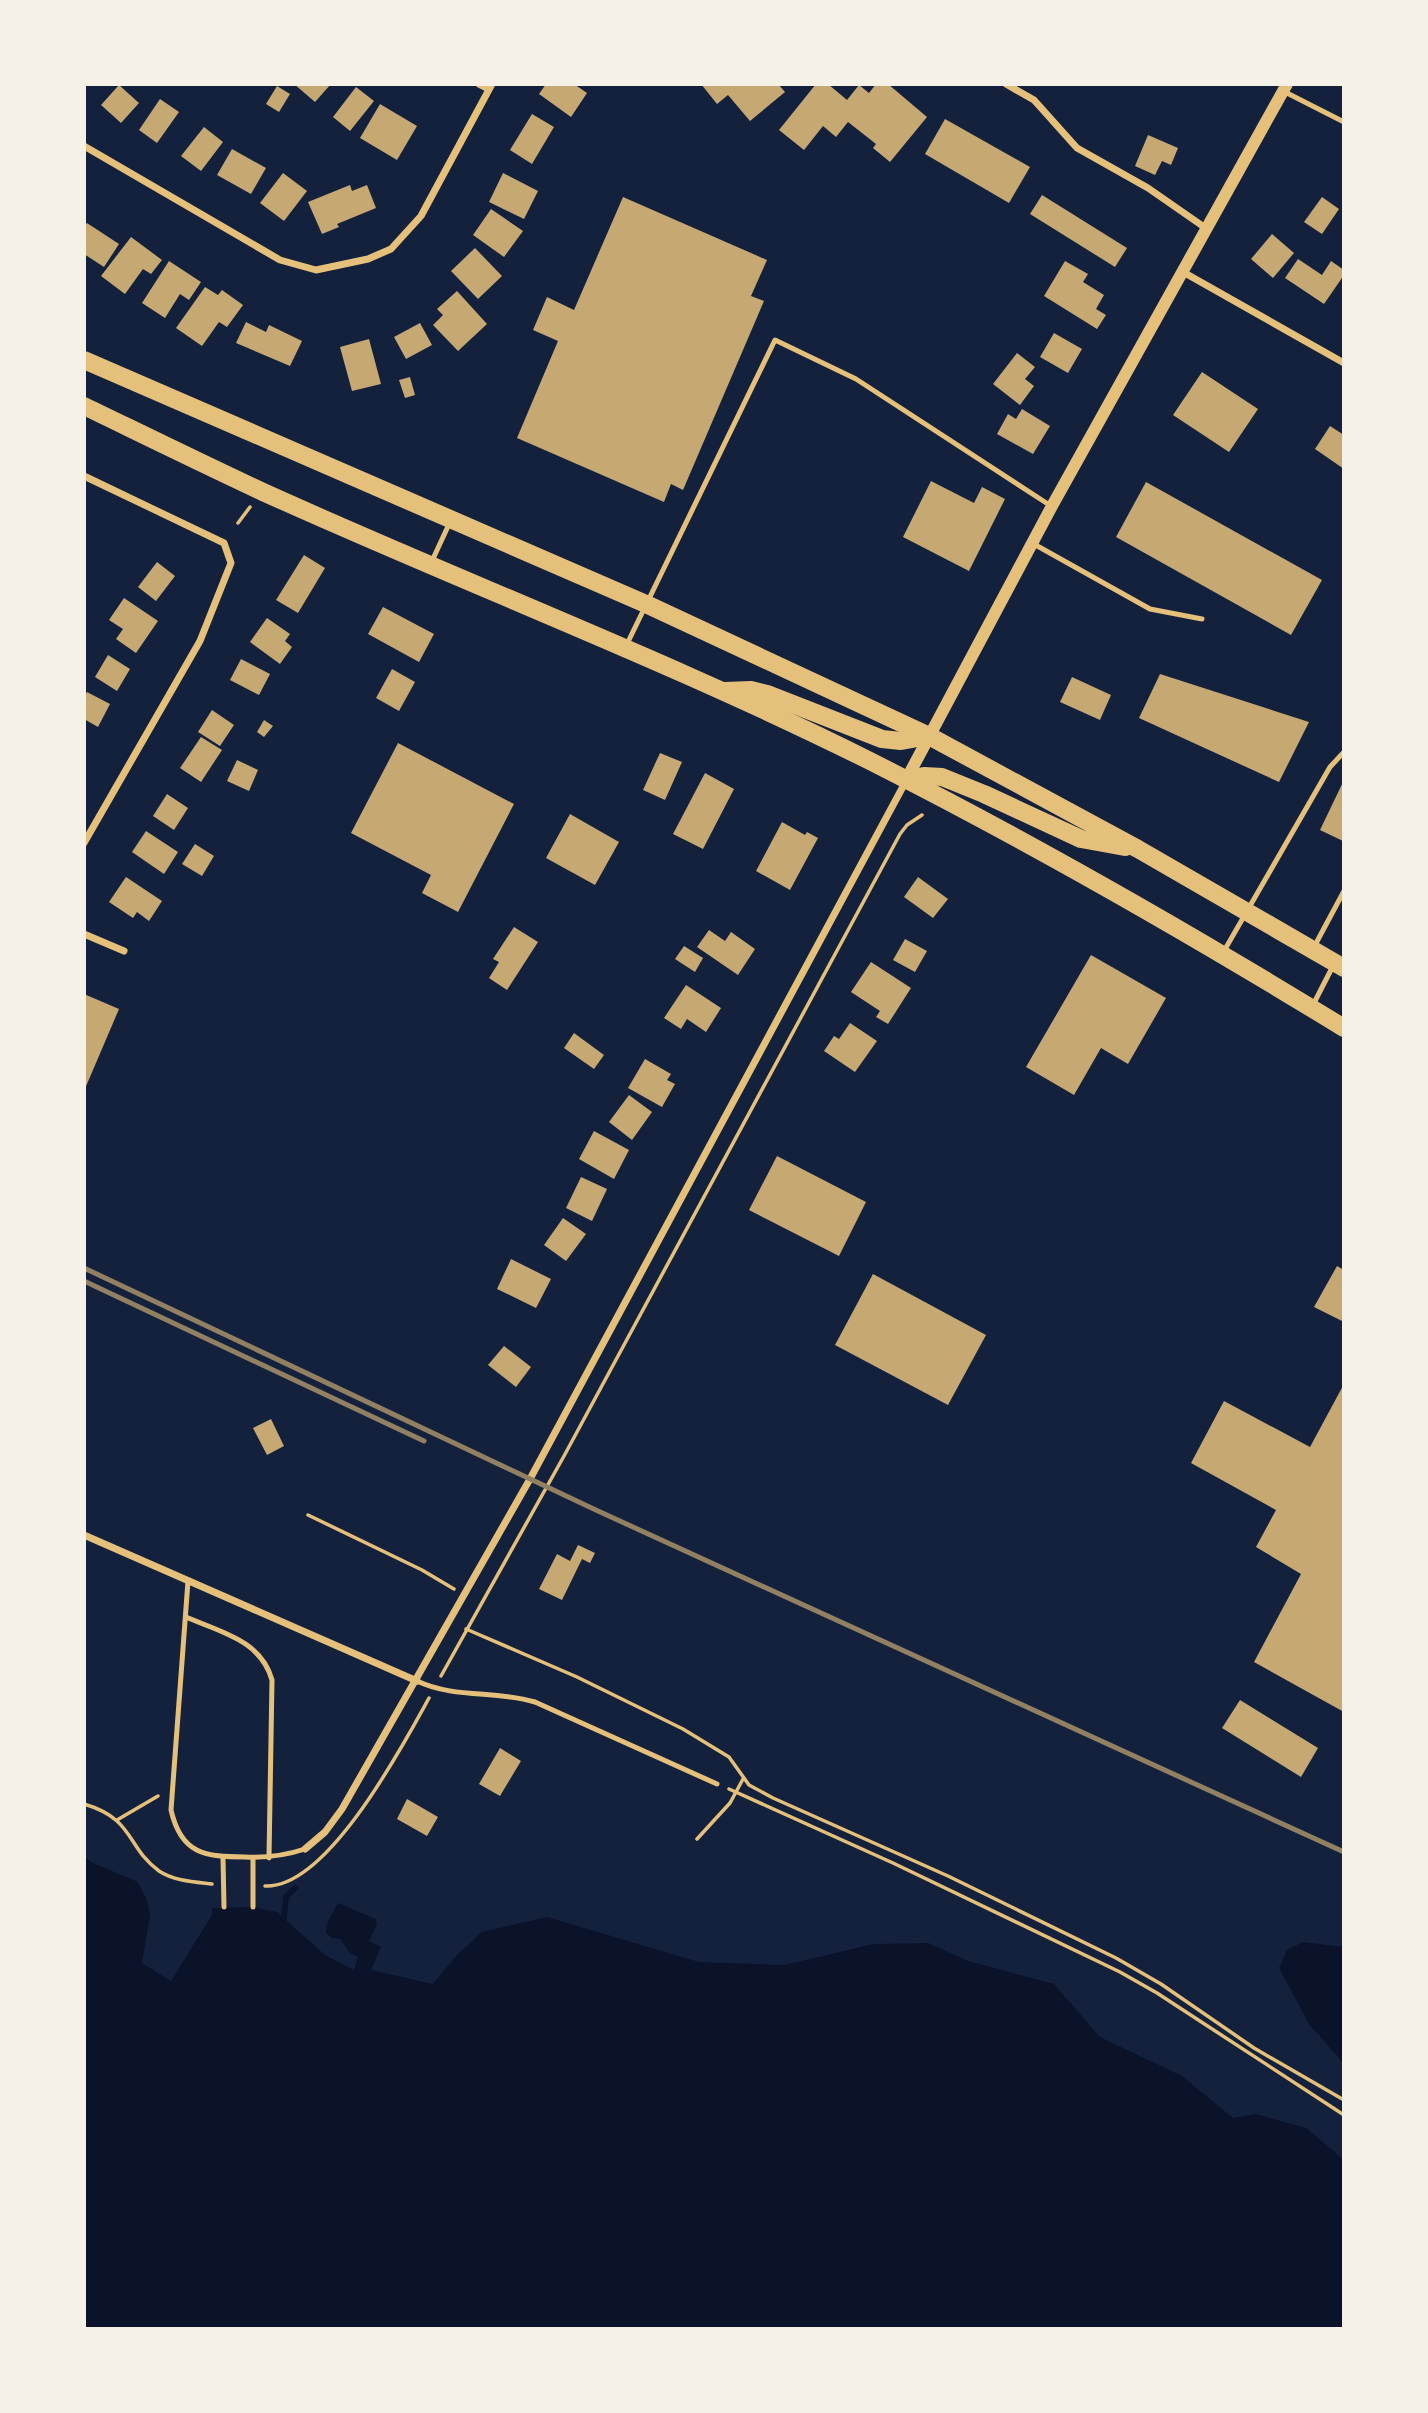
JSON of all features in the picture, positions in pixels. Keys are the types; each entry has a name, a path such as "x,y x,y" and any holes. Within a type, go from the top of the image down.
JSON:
{"main road":[{"path":"84,359 646,604 929,736 1138,849 1339,966"},
{"path":"84,406 261,491 720,691 906,780 1060,860 1222,953 1344,1028"},
{"path":"720,691 751,690 767,694 882,739 901,741 929,736"},
{"path":"906,780 942,776 1081,839 1138,849"}],"street":[{"path":"84,146 279,260 316,270 368,259 391,249 421,216 490,87 479,84"},
{"path":"1006,84 1034,100 1077,148 1148,188 1207,229"},
{"path":"305,1849 325,1832 342,1809 540,1462 1052,506 1285,88"},
{"path":"1183,272 1344,363"},
{"path":"84,476 224,543 231,563 200,641 84,843"},
{"path":"84,934 124,951"},
{"path":"84,1535 417,1681"}],"lane":[{"path":"1285,88 1344,122"},
{"path":"625,649 775,340 856,379 1052,506"},
{"path":"431,565 451,519"},
{"path":"1032,544 1150,609 1202,619"},
{"path":"1222,953 1330,767 1344,752"},
{"path":"1313,950 1344,891"},
{"path":"1311,1008 1339,966"},
{"path":"188,1581 171,1810 175,1825 183,1839 196,1850 212,1857 268,1858 305,1849"},
{"path":"186,1617 247,1644 259,1653 268,1666 272,1680 268,1858"},
{"path":"417,1681 433,1689 453,1693 505,1695 535,1702 717,1784"},
{"path":"223,1857 224,1907"},
{"path":"253,1857 253,1907"}],"path":[{"path":"922,815 907,825 900,834 564,1456 466,1629 577,1677 683,1729 729,1757 743,1779 756,1790 948,1876 1116,1958 1161,1984 1245,2042 1344,2100"},
{"path":"308,1515 422,1570 465,1595"},
{"path":"697,1839 736,1793 743,1779"},
{"path":"117,1820 161,1795 173,1783"},
{"path":"717,1784 893,1863 1120,1972 1157,1993 1281,2077 1344,2115"},
{"path":"84,1804 102,1809 117,1820 143,1855 159,1871 175,1879 210,1884"}],"water":[{"path":"84,1855 91,1862 138,1882 147,1900 150,1915 142,1963 171,1981 212,1915 212,1908 253,1907 277,1912 325,1955 354,1970 358,1957 349,1952 340,1939 332,1938 326,1933 327,1923 338,1903 376,1919 377,1924 369,1941 381,1947 371,1970 433,1984 456,1956 482,1932 547,1917 699,1962 785,1965 873,1944 928,1943 968,1961 1054,1984 1100,2037 1182,2076 1233,2118 1256,2114 1306,2128 1344,2160 1344,2329 84,2329"},
{"path":"1303,1942 1344,1947 1344,2064 1309,2024 1279,1968 1287,1950"}],"building":[{"path":"294,84 331,84 315,102"},
{"path":"546,84 574,84 587,93 571,117 539,94"},
{"path":"701,84 778,84 785,92 750,121 728,95 717,104"},
{"path":"816,84 828,84 847,100 859,85 869,93 876,84 888,84 927,117 890,162 873,148 876,144 848,122 836,137 823,126 804,150 779,130"},
{"path":"119,85 139,103 121,123 101,105"},
{"path":"277,86 290,94 279,112 266,104"},
{"path":"356,87 374,101 350,131 333,117"},
{"path":"160,99 179,112 157,143 139,130"},
{"path":"380,104 417,126 397,160 360,138"},
{"path":"532,114 554,127 532,164 510,150"},
{"path":"945,119 1030,167 1009,203 925,154"},
{"path":"204,127 223,142 201,171 181,156"},
{"path":"1148,135 1178,148 1171,165 1162,161 1155,175 1135,166"},
{"path":"232,149 266,168 251,194 217,175"},
{"path":"283,173 307,191 284,221 260,203"},
{"path":"503,173 538,191 524,219 489,202"},
{"path":"350,185 352,191 367,185 376,208 337,224 339,227 322,234 308,202"},
{"path":"1042,195 1127,248 1115,267 1030,214"},
{"path":"623,197 767,260 751,296 764,301 683,490 671,484 664,502 517,438 558,341 533,330 547,297 574,310"},
{"path":"1322,197 1339,209 1322,234 1304,222"},
{"path":"491,209 523,231 504,257 473,235"},
{"path":"87,223 119,244 104,267 84,254 84,227"},
{"path":"1272,234 1294,253 1273,278 1251,259"},
{"path":"131,237 162,260 151,274 143,269 125,294 101,276"},
{"path":"475,248 502,276 478,299 451,271"},
{"path":"1298,259 1322,275 1331,261 1344,270 1344,275 1324,304 1285,278"},
{"path":"169,261 201,282 189,300 180,294 165,318 142,303"},
{"path":"1065,261 1088,274 1083,282 1104,295 1096,309 1106,315 1097,329 1044,296"},
{"path":"205,287 218,295 222,290 243,305 227,327 219,322 202,346 176,328"},
{"path":"457,291 487,324 458,351 433,325 443,315 437,309"},
{"path":"246,322 266,332 269,325 302,341 290,366 236,343"},
{"path":"420,323 432,345 406,359 394,337"},
{"path":"1054,333 1082,349 1068,373 1040,357"},
{"path":"369,339 381,384 352,391 340,347"},
{"path":"1017,353 1035,367 1025,379 1034,386 1020,405 993,384"},
{"path":"1202,372 1258,409 1229,452 1173,415"},
{"path":"410,377 415,395 405,398 399,380"},
{"path":"1022,409 1050,426 1033,454 997,434 1008,414 1016,419"},
{"path":"1330,426 1344,435 1344,469 1315,449"},
{"path":"931,481 974,503 982,487 1005,499 969,571 903,537"},
{"path":"1146,482 1322,580 1291,635 1116,537"},
{"path":"304,555 325,568 298,613 276,600"},
{"path":"157,562 175,576 156,601 138,587"},
{"path":"124,598 158,621 136,653 116,639 123,629 109,620"},
{"path":"383,607 434,634 419,662 368,634"},
{"path":"267,618 290,634 285,641 292,647 280,664 250,642"},
{"path":"108,655 130,669 117,691 95,677"},
{"path":"241,659 270,674 259,695 230,680"},
{"path":"392,669 415,682 399,711 376,698"},
{"path":"1160,674 1309,722 1279,782 1139,718"},
{"path":"1072,677 1111,695 1100,720 1060,702"},
{"path":"87,692 110,704 98,727 84,719 84,697"},
{"path":"212,710 234,725 220,746 198,732"},
{"path":"264,720 273,726 264,737 257,732"},
{"path":"201,737 222,750 201,782 180,768"},
{"path":"398,743 514,804 458,912 422,893 431,875 351,833"},
{"path":"660,753 682,762 665,800 643,790"},
{"path":"237,760 258,770 249,791 227,781"},
{"path":"705,773 734,789 703,849 673,834"},
{"path":"1344,780 1344,839 1343,841 1320,830"},
{"path":"167,794 188,808 174,830 153,816"},
{"path":"570,814 619,842 595,885 546,858"},
{"path":"782,822 805,835 807,832 818,838 790,890 756,871"},
{"path":"146,831 178,852 164,874 132,852"},
{"path":"195,844 214,856 202,876 182,864"},
{"path":"126,877 162,901 149,921 137,912 133,918 109,902"},
{"path":"918,877 948,899 933,918 904,897"},
{"path":"514,927 538,942 507,990 489,978 499,962 493,959"},
{"path":"709,930 725,941 731,932 755,949 738,975 697,947"},
{"path":"905,939 927,951 915,972 893,960"},
{"path":"684,946 703,958 695,972 675,959"},
{"path":"1091,955 1166,998 1128,1064 1101,1048 1074,1095 1026,1067"},
{"path":"871,962 911,988 888,1024 876,1017 880,1011 851,992"},
{"path":"686,985 721,1008 706,1032 687,1019 681,1029 664,1018"},
{"path":"84,994 119,1009 84,1091"},
{"path":"850,1023 877,1041 855,1072 824,1051 834,1036 839,1039"},
{"path":"574,1033 604,1055 594,1069 564,1048"},
{"path":"645,1059 671,1074 667,1080 675,1084 662,1107 628,1088"},
{"path":"629,1095 652,1112 632,1140 609,1122"},
{"path":"594,1131 629,1150 614,1179 579,1159"},
{"path":"777,1156 866,1202 839,1256 749,1210"},
{"path":"581,1177 607,1189 592,1221 566,1208"},
{"path":"563,1218 586,1234 566,1261 544,1245"},
{"path":"511,1259 551,1279 536,1308 497,1289"},
{"path":"1337,1266 1344,1270 1344,1322 1314,1307"},
{"path":"873,1274 986,1335 948,1405 835,1345"},
{"path":"504,1346 531,1367 516,1387 488,1365"},
{"path":"1344,1384 1344,1712 1254,1662 1301,1574 1256,1547 1276,1510 1191,1463 1224,1401 1310,1447"},
{"path":"271,1419 284,1446 267,1455 253,1428"},
{"path":"578,1545 595,1553 590,1563 582,1559 562,1600 539,1589 557,1554 570,1561"},
{"path":"1240,1700 1318,1748 1301,1777 1222,1728"},
{"path":"500,1748 521,1761 500,1796 479,1784"},
{"path":"407,1799 438,1817 427,1836 397,1819"}],"waterway":[{"path":"284,1918 286,1897 295,1888"}],"railway":[{"path":"84,1268 598,1511 1344,1852"},
{"path":"84,1281 424,1441"}]}
